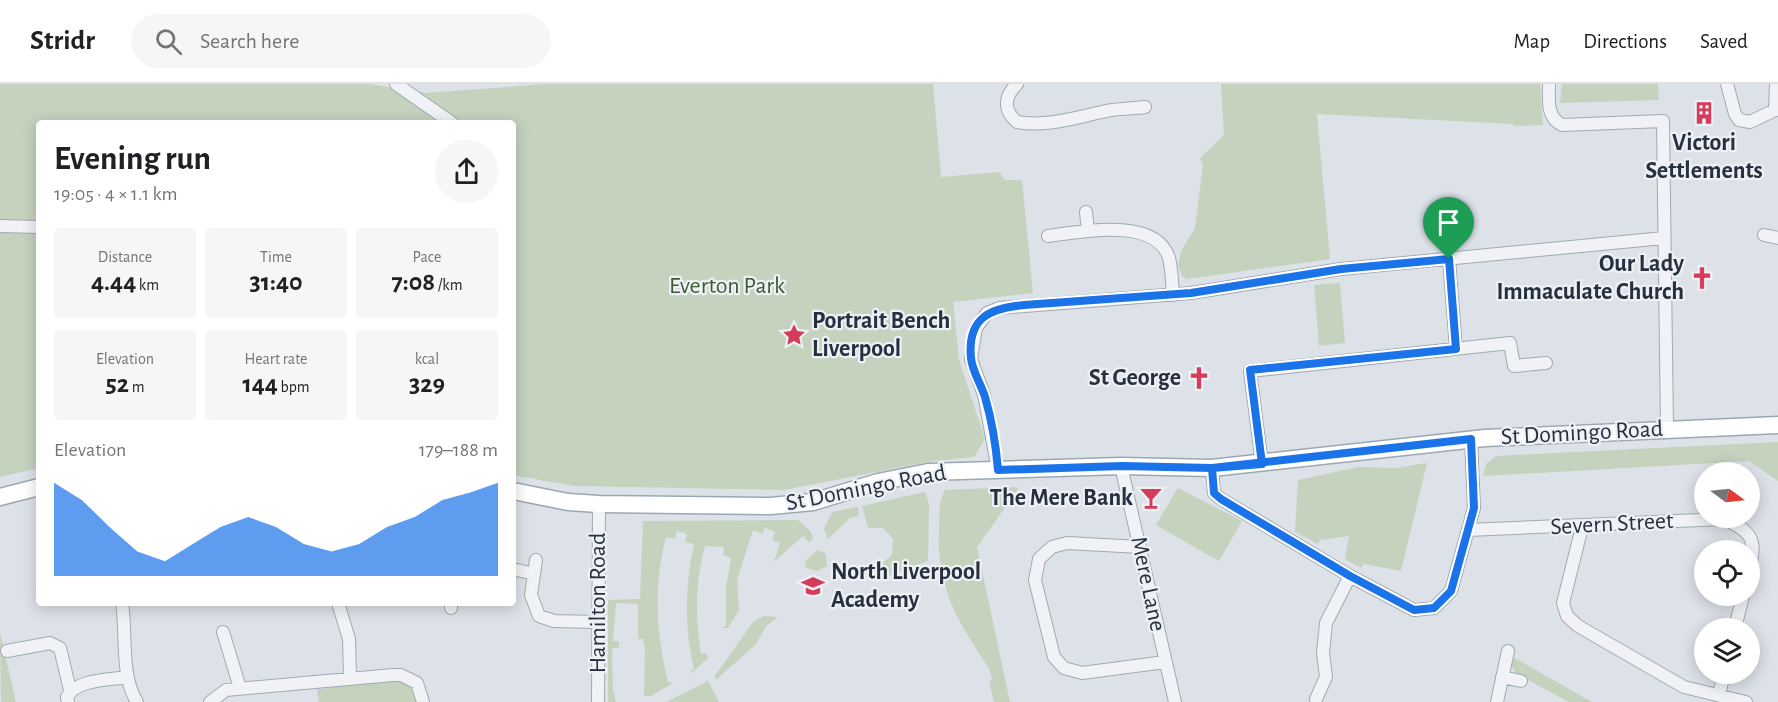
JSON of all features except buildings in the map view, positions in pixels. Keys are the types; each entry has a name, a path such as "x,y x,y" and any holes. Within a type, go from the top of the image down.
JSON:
{"main road":[{"name":"St Domingo Road","path":"516,492 568,502 599,504 771,506 813,502 878,482 928,472 1122,466 1212,468 1262,464 1373,448 1471,439 1778,425"},
{"path":"0,497 36,488"}],"street":[{"path":"396,84 448,120"},
{"path":"1017,84 1006,99 1007,110 1017,122 1029,124 1082,118 1101,112 1144,107"},
{"path":"1549,84 1550,113 1554,121 1562,125 1663,121 1667,429"},
{"path":"1727,84 1735,114 1740,120 1750,122 1777,110 1776,84"},
{"path":"1086,212 1088,231"},
{"path":"0,226 36,227"},
{"path":"1048,236 1088,231 1122,230 1140,233 1156,242 1168,256 1173,295"},
{"path":"1764,235 1778,238"},
{"path":"998,470 984,395 970,359 976,328 987,313 999,308 1173,295 1341,269 1664,238"},
{"path":"1449,259 1456,349"},
{"path":"1262,464 1250,370 1510,343 1514,366 1546,363"},
{"path":"1212,468 1214,493 1221,499 1350,576 1414,610 1434,608 1451,591 1474,508 1471,439"},
{"name":"Mere Lane","path":"1122,466 1175,702"},
{"name":"Hamilton Road","path":"598,702 599,504"},
{"name":"Severn Street","path":"1468,530 1582,527 1724,519 1743,527 1751,540"},
{"path":"1582,527 1563,603 1567,616 1578,626 1684,687 1746,702"},
{"path":"1140,547 1066,543 1052,547 1039,559 1035,580 1054,657 1064,668 1082,673 1165,662"},
{"path":"536,560 531,603 539,616 546,620 597,622"},
{"path":"517,570 534,574"},
{"path":"1316,699 1326,677 1323,652 1326,623 1350,576"},
{"path":"122,606 128,677 131,690 138,702"},
{"path":"339,606 349,639 350,679"},
{"path":"223,632 240,688"},
{"path":"7,651 50,643 56,645 60,648 69,696"},
{"path":"1497,702 1508,651"},
{"path":"210,702 219,693 240,688 401,675 417,683 423,702"},
{"path":"69,696 79,686 128,677"},
{"path":"1502,677 1521,681"},
{"path":"1719,694 1722,684"}],"green space":[{"name":"Everton Park","path":"0,84 369,84 426,93 546,84 933,84 941,177 999,172 1005,180 1022,180 1033,293 953,302 959,360 985,439 974,457 932,461 784,490 574,486 516,476 516,120 36,120 36,469 0,477"},
{"path":"1221,84 1540,84 1543,125 1514,126 1513,124 1317,114 1330,259 1187,279 1182,276 1178,265 1181,251 1195,228 1203,164 1200,158 1224,135"},
{"path":"1562,84 1658,84 1659,100 1560,103"},
{"path":"1340,283 1345,343 1319,346 1314,285"},
{"path":"1778,442 1778,481 1760,469 1760,462 1749,461 1694,462 1694,464 1483,476 1486,464 1496,456"},
{"path":"1427,463 1401,571 1364,564 1361,568 1345,559 1349,536 1320,540 1318,544 1295,532 1298,480 1358,467 1395,468"},
{"path":"1017,487 1018,489 977,547 1010,702 994,702 989,681 992,680 990,670 959,619 945,586 939,548 940,508 945,490"},
{"path":"1178,488 1242,521 1219,561 1156,525"},
{"path":"925,492 929,504 928,561 884,577 881,565 892,555 893,539 883,528 868,528 862,506"},
{"path":"858,507 859,516 850,518 828,539 824,529 832,512"},
{"path":"798,520 811,532 813,539 809,542 803,536 774,562 780,543 772,540 775,532 765,528 762,534 753,530 737,580 739,610 728,628 721,628 726,626 726,588 731,558 723,555 724,547 705,546 699,573 697,613 701,654 706,653 708,658 692,673 690,671 694,669 687,606 694,544 685,542 687,534 677,531 675,539 666,537 659,574 658,610 664,663 668,682 673,683 651,696 644,696 645,648 643,639 638,639 638,604 616,603 613,641 619,641 619,648 613,648 612,653 613,690 616,702 608,702 608,600 640,599 643,521"},
{"path":"818,550 826,554 827,566 817,571 806,568 805,561"},
{"path":"764,616 778,617 766,626 756,644 717,679 714,677 753,622"},
{"path":"0,633 16,702 1,702"},
{"path":"1513,657 1592,702 1569,702 1517,674 1512,667"},
{"path":"399,679 411,685 419,702 319,702 317,689 331,688 331,685"},
{"path":"708,681 719,702 667,702 672,699"}],"place":[{"name":"Victori Settlements","path":"1704,113"},
{"name":"Our Lady Immaculate Church","path":"1702,278"},
{"name":"Portrait Bench Liverpool","path":"794,335"},
{"name":"St George","path":"1199,378"},
{"name":"The Mere Bank","path":"1151,498"},
{"name":"North Liverpool Academy","path":"813,586"}],"route":[{"path":"1449,259 1341,269 1240,287 1191,293 1024,305 999,308 987,313 976,328 970,359 984,395 992,427 998,470 1122,466 1212,468 1262,464 1320,458 1373,448 1471,439 1474,508 1451,591 1445,600 1434,608 1423,611 1414,610 1350,576 1221,499 1214,493 1212,468 1262,464 1250,370 1349,362 1456,349 1449,259"}]}
